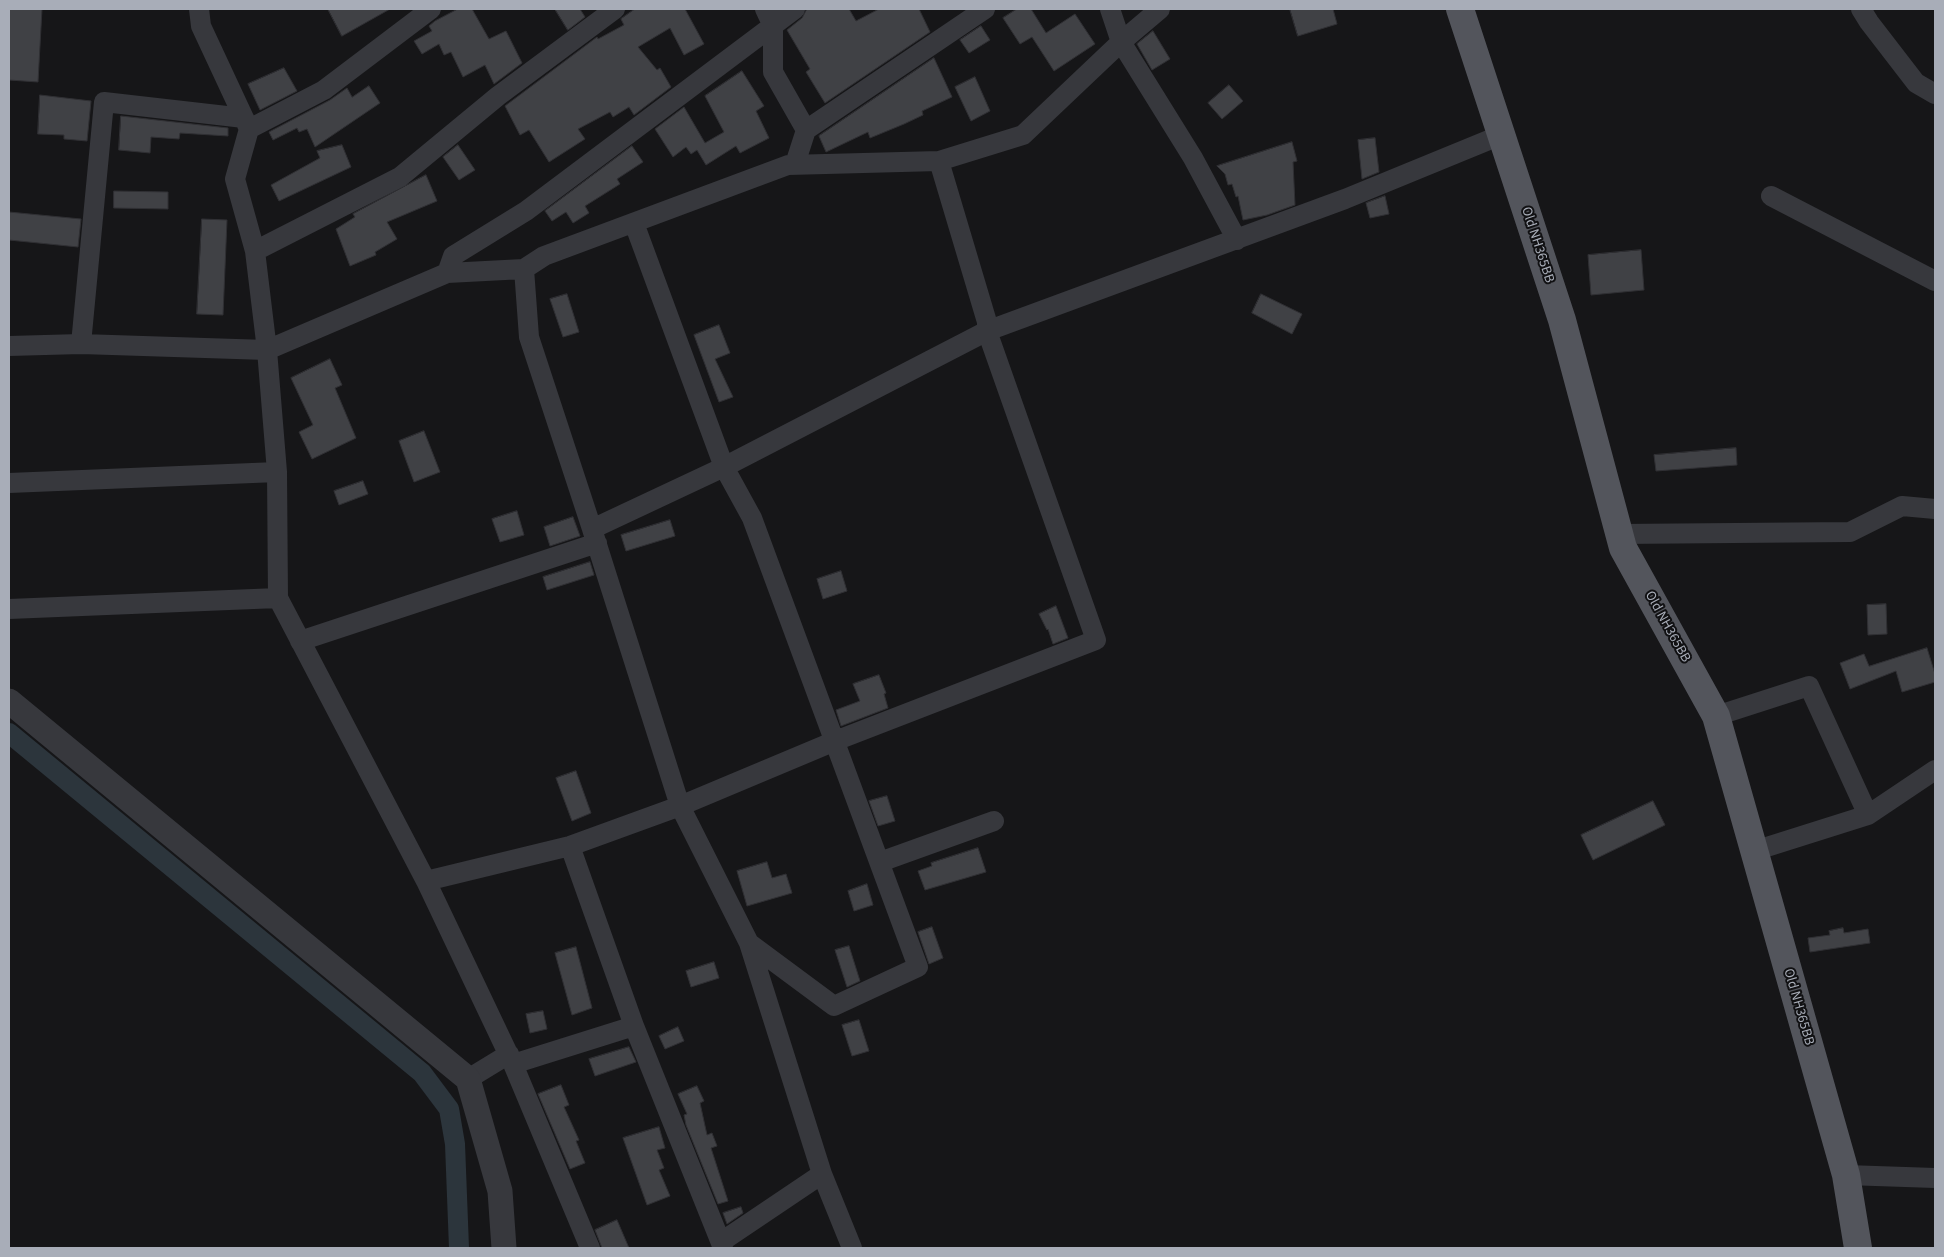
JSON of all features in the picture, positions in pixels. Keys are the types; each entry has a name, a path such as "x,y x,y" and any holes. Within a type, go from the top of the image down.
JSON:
{"main road":[{"name":"Old NH365BB","path":"1460,9 1562,320 1623,548 1716,716 1846,1176 1858,1248"}],"street":[{"path":"200,9 201,26 246,123 235,179 255,250 267,350 277,472 278,598 426,881 511,1059 590,1248"},
{"path":"81,344 104,102 246,123 324,90 431,9"},
{"path":"255,250 400,176 498,96 615,9"},
{"path":"447,273 453,256 526,211 769,17 795,9"},
{"path":"795,164 806,130 984,9"},
{"path":"1110,9 1121,42 1193,158 1236,240"},
{"path":"9,346 81,344 267,350 447,273 524,269 544,256 788,165 939,161 1023,135 1121,42 1160,9"},
{"path":"1861,9 1916,83 1935,94"},
{"path":"769,17 774,72 806,130"},
{"path":"300,641 594,536 987,331 1345,199 1500,134"},
{"path":"426,881 570,846 680,806 835,740 1096,640 987,331 987,322 939,161"},
{"path":"1772,196 1935,281"},
{"path":"634,223 724,467 752,518 918,967 834,1006 749,943"},
{"path":"524,269 529,337 680,806 749,943 822,1174 852,1248"},
{"path":"9,483 277,472"},
{"path":"1619,534 1850,532 1902,506 1935,509"},
{"path":"9,609 278,598"},
{"path":"1716,716 1809,686 1868,815"},
{"path":"9,701 468,1079 500,1191 504,1248"},
{"path":"1754,851 1868,815 1935,770"},
{"path":"880,862 994,821"},
{"path":"570,846 634,1026 722,1245 822,1174"},
{"path":"468,1079 511,1059 634,1026"},
{"path":"1846,1176 1935,1178"}],"building":[{"path":"9,9 42,9 38,82 9,80"},
{"path":"328,9 390,9 342,36"},
{"path":"458,9 472,9 489,39 506,31 522,63 494,84 485,65 463,77 451,52 444,55 439,44 422,54 414,41 432,31 429,26 435,21"},
{"path":"555,9 580,9 585,17 568,30"},
{"path":"635,9 685,9 704,44 684,55 670,28 638,47 657,70 660,68 671,87 634,115 629,107 613,117 610,112 578,129 585,139 549,162 529,130 520,135 505,106 597,37 598,39 624,25 621,19"},
{"path":"807,9 849,9 856,21 879,9 919,9 930,32 825,103 806,72 810,69 787,30 802,18"},
{"path":"1017,9 1031,9 1046,33 1075,14 1095,44 1054,71 1032,37 1020,44 1003,18"},
{"path":"1290,9 1333,9 1337,24 1298,36"},
{"path":"981,26 990,40 969,53 960,40"},
{"path":"1153,31 1170,59 1152,70 1137,44"},
{"path":"934,58 952,97 922,111 923,115 904,124 870,138 868,132 826,152 819,136"},
{"path":"284,68 297,91 260,110 248,84"},
{"path":"742,71 764,106 756,111 769,138 740,153 736,146 706,165 697,150 691,154 686,147 673,157 655,129 684,107 705,143 724,132 705,96"},
{"path":"975,77 990,111 971,121 955,87"},
{"path":"1229,85 1243,101 1222,119 1208,103"},
{"path":"369,86 380,103 315,147 307,129 299,132 297,128 273,140 269,132 330,100 347,88 352,97"},
{"path":"40,95 91,101 87,141 64,139 64,135 38,134"},
{"path":"121,116 228,128 228,136 180,133 179,139 151,137 150,153 119,150"},
{"path":"1375,138 1379,172 1362,179 1358,140"},
{"path":"1292,142 1297,161 1293,162 1295,205 1267,215 1243,220 1238,196 1236,197 1232,184 1228,185 1225,174 1217,166"},
{"path":"342,145 351,167 279,201 271,185 320,158 317,151"},
{"path":"458,145 475,170 459,180 443,157"},
{"path":"632,146 643,162 617,179 620,184 585,206 589,213 573,223 566,212 552,221 545,211"},
{"path":"426,175 437,201 387,222 397,239 375,252 376,255 350,266 336,229 355,217 353,214"},
{"path":"114,191 168,192 168,209 114,208"},
{"path":"1385,196 1389,214 1370,218 1366,203"},
{"path":"9,212 81,219 78,247 9,240"},
{"path":"202,219 227,220 223,315 197,314"},
{"path":"1641,250 1644,290 1591,295 1588,255"},
{"path":"567,294 579,332 563,337 550,299"},
{"path":"1261,294 1302,314 1292,334 1252,313"},
{"path":"719,325 730,353 715,359 733,397 719,402 694,335"},
{"path":"330,359 342,385 335,388 356,438 312,459 299,432 313,425 291,378"},
{"path":"424,431 440,472 414,482 399,441"},
{"path":"1736,448 1737,465 1656,471 1654,455"},
{"path":"363,481 368,494 339,505 334,491"},
{"path":"517,511 524,535 500,542 492,519"},
{"path":"573,517 580,536 550,546 544,527"},
{"path":"670,520 675,536 626,551 621,535"},
{"path":"590,562 594,575 547,590 543,577"},
{"path":"841,571 847,591 823,599 817,579"},
{"path":"1886,604 1887,634 1868,635 1867,605"},
{"path":"1056,606 1068,638 1053,644 1048,629 1039,614"},
{"path":"1927,648 1935,674 1935,682 1902,692 1896,671 1850,689 1840,663 1864,654 1869,666"},
{"path":"879,675 886,693 884,694 888,708 841,726 836,710 860,701 853,684"},
{"path":"576,771 591,813 572,821 556,778"},
{"path":"887,796 895,821 878,826 869,801"},
{"path":"1653,801 1665,825 1593,860 1581,835"},
{"path":"978,848 986,872 925,890 918,871 932,866 931,863"},
{"path":"767,862 772,878 786,874 792,893 747,906 737,871"},
{"path":"867,884 873,905 854,911 848,891"},
{"path":"932,927 943,958 929,964 918,932"},
{"path":"1843,928 1844,933 1868,929 1870,943 1810,952 1808,938 1830,935 1829,931"},
{"path":"849,946 860,981 847,987 835,950"},
{"path":"576,947 592,1008 572,1015 555,953"},
{"path":"714,962 719,978 691,987 686,971"},
{"path":"543,1011 547,1029 530,1033 526,1014"},
{"path":"859,1020 869,1051 852,1056 842,1025"},
{"path":"678,1027 684,1041 665,1049 659,1036"},
{"path":"629,1047 636,1062 595,1076 589,1059"},
{"path":"561,1085 569,1105 564,1107 579,1140 576,1141 585,1163 570,1169 538,1094"},
{"path":"697,1086 704,1101 700,1103 707,1135 712,1133 717,1146 711,1148 728,1201 718,1204 686,1125 684,1115 687,1114 678,1094"},
{"path":"659,1127 665,1148 657,1150 664,1168 659,1170 670,1196 647,1205 623,1138"},
{"path":"741,1207 743,1213 727,1224 723,1213"},
{"path":"617,1220 629,1248 602,1248 595,1230"}],"waterway":[{"path":"9,733 422,1073 449,1109 455,1144 459,1248"}]}
